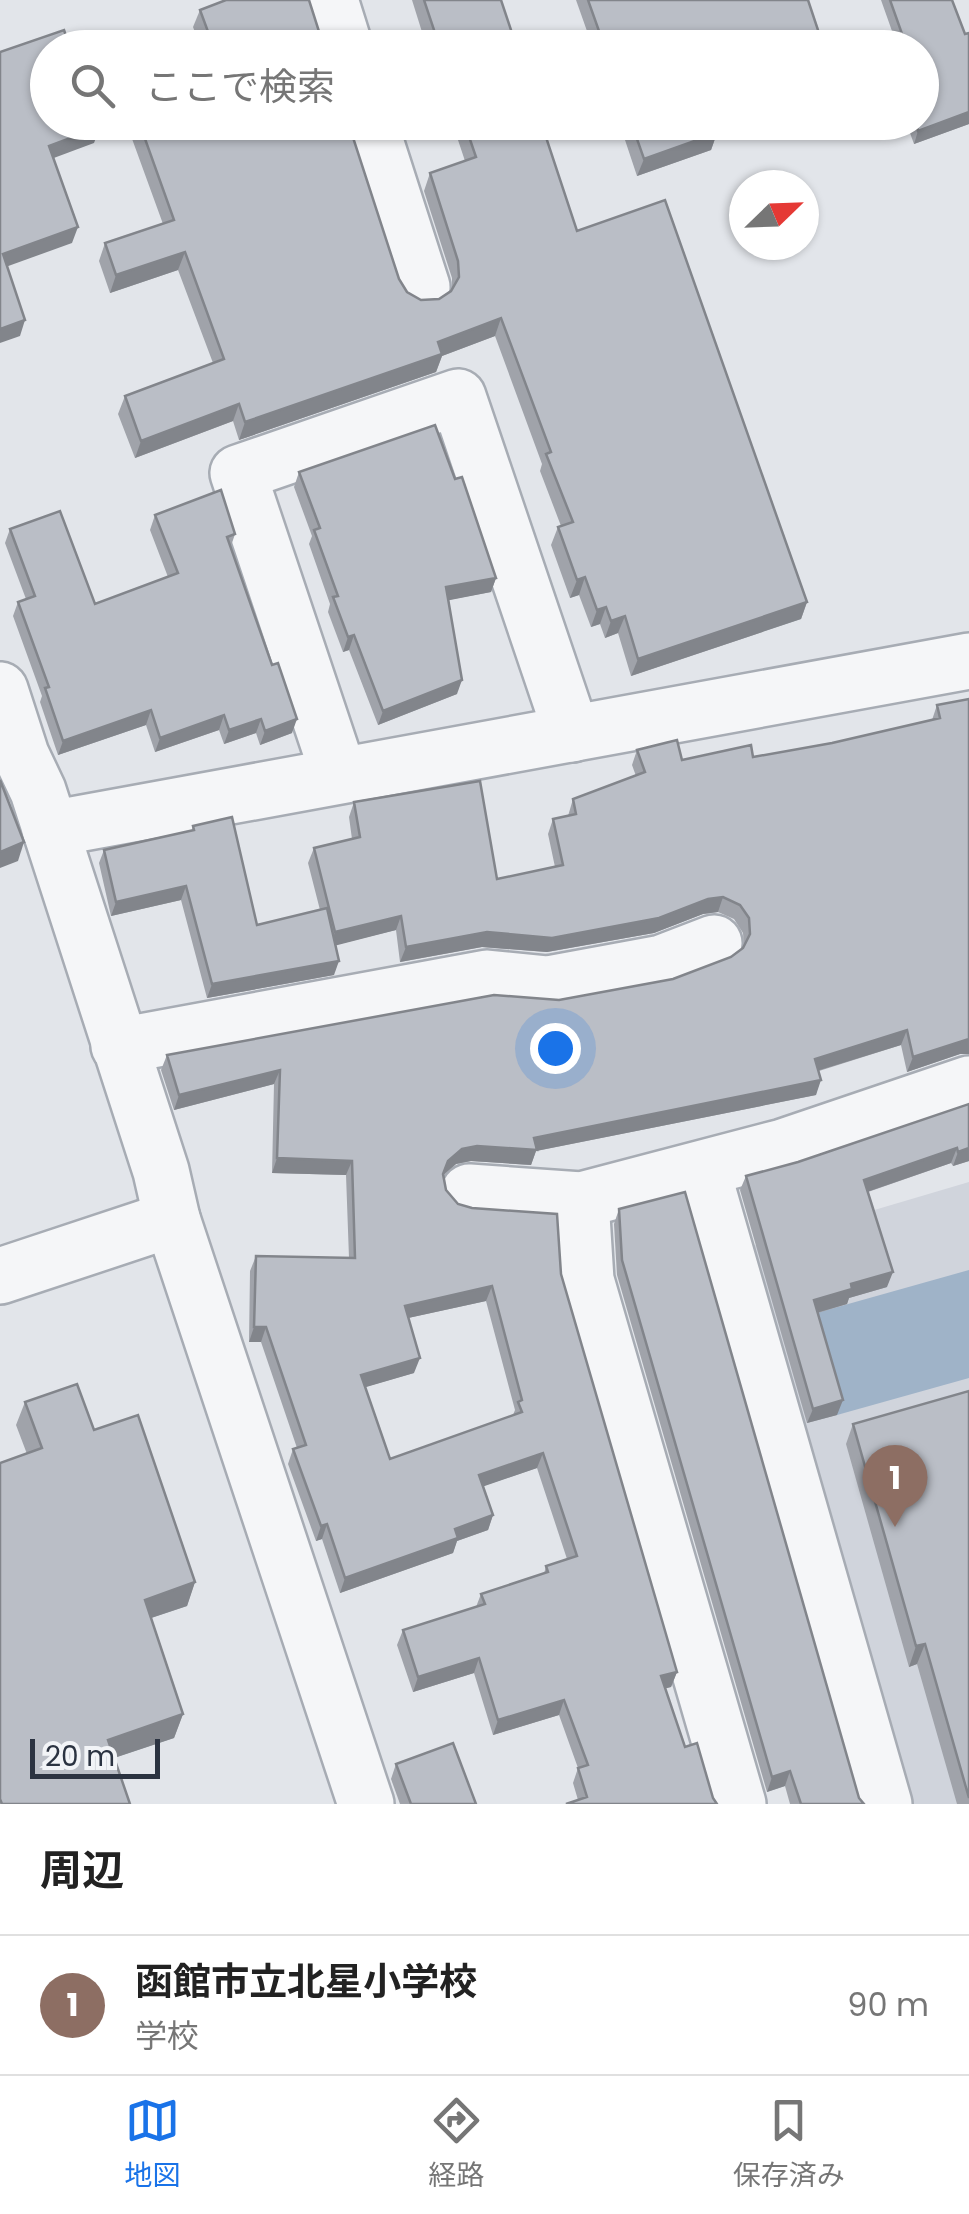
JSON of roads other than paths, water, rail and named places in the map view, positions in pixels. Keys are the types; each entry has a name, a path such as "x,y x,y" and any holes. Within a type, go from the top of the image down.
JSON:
{"street":[{"path":"330,0 339,30"},
{"path":"375,140 422,287"},
{"path":"339,774 238,473 458,397 572,734"},
{"path":"50,828 969,661"},
{"path":"0,690 50,828 162,1170 172,1219 366,1804"},
{"path":"120,1046 487,978 548,984 662,963 714,942"},
{"path":"469,1192 581,1200 783,1147 969,1084"},
{"path":"702,1170 884,1804"},
{"path":"581,1200 586,1280 738,1804"},
{"path":"0,1276 172,1219"}],"water":[{"path":"969,1270 969,1378 837,1415 809,1315"}],"place":[{"name":"函館市立北星小学校","path":"895,1527"}]}
